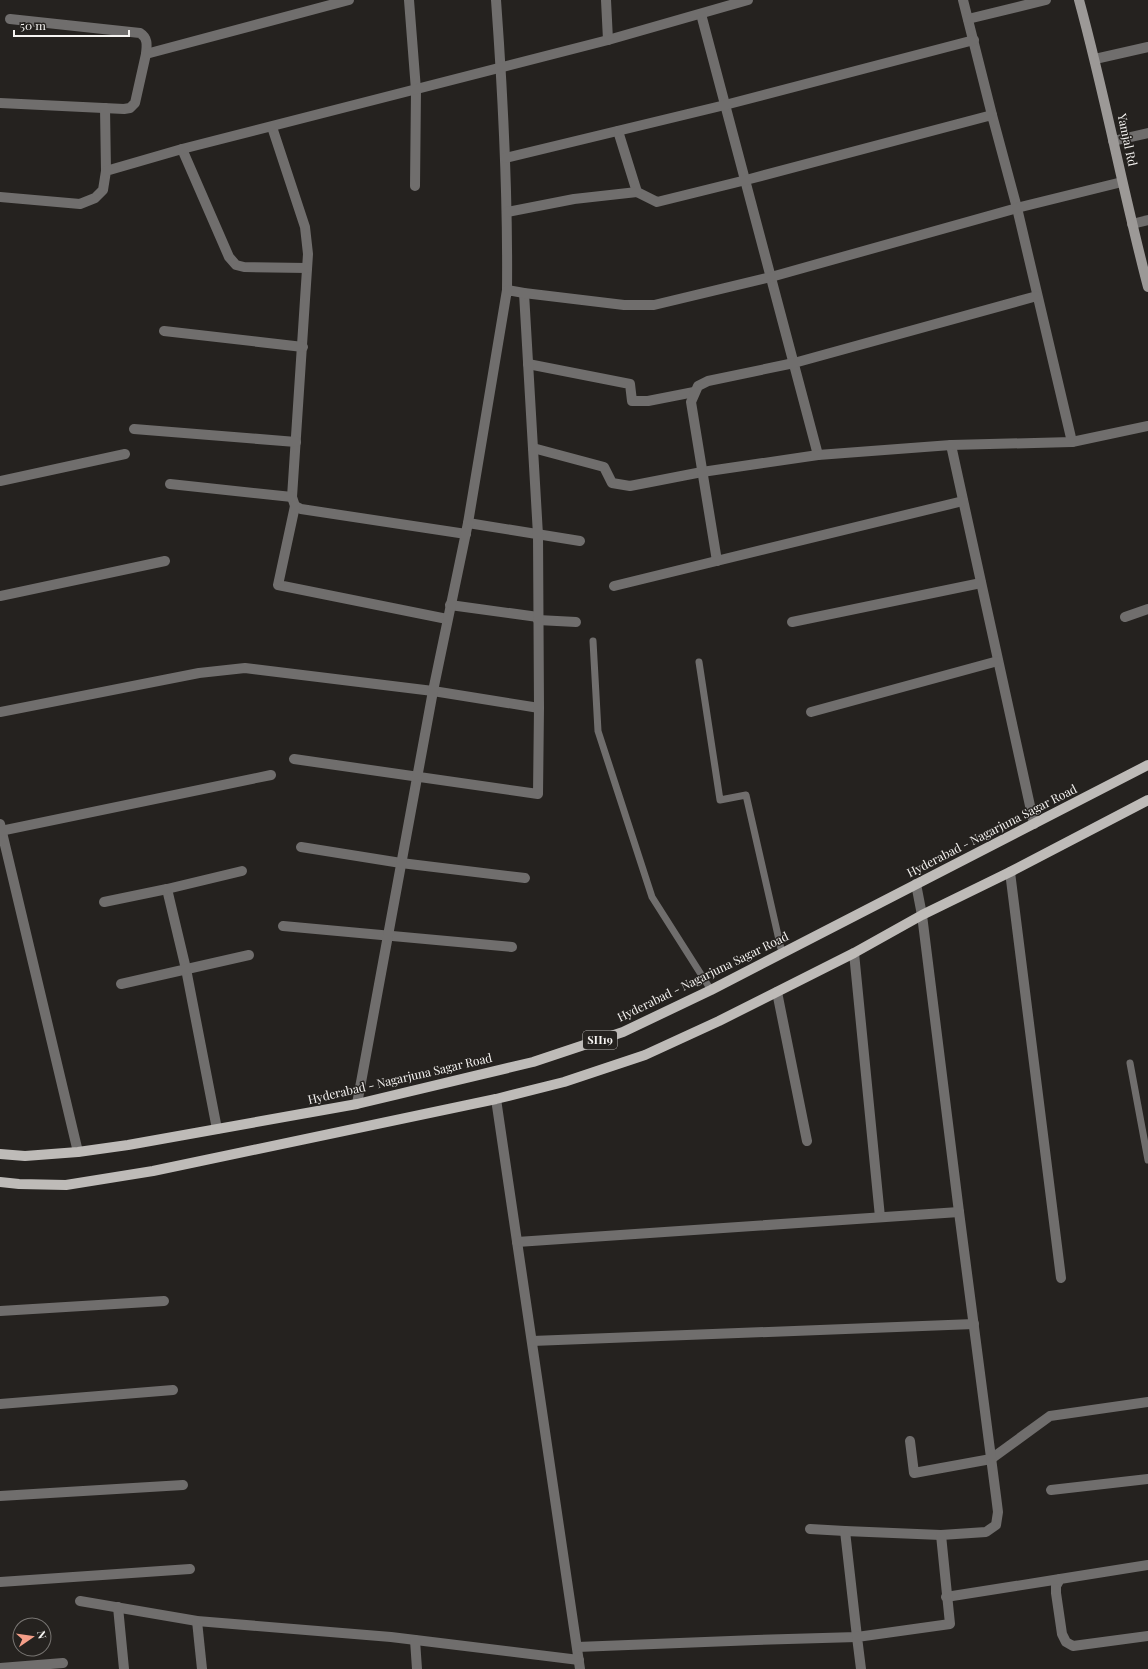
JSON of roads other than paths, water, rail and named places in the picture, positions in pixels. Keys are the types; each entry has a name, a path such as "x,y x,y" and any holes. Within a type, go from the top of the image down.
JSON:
{"main road":[{"name":"Yamjal Rd","path":"1079,0 1095,59 1122,182 1148,287"},
{"name":"Hyderabad - Nagarjuna Sagar Road","path":"0,1154 25,1156 78,1152 128,1145 357,1104 533,1062 623,1032 711,990 1148,765"},
{"name":"SH19","path":"0,1182 19,1184 66,1184 111,1178 231,1156 496,1099 564,1082 645,1054 719,1021 854,953 922,915 1010,872 1148,800"}],"street":[{"path":"146,54 349,0"},
{"path":"409,0 416,90 416,186"},
{"path":"357,1104 433,691 466,534 507,290 505,158 496,0"},
{"path":"606,0 608,40"},
{"path":"106,171 182,149 608,40 748,0"},
{"path":"963,0 1017,208 1072,442"},
{"path":"968,19 1046,0"},
{"path":"701,14 818,455"},
{"path":"0,103 130,108 135,104 146,54 147,41 140,33 10,19"},
{"path":"505,158 726,104 974,40"},
{"path":"1095,59 1148,47"},
{"path":"0,197 80,204 95,198 103,190 106,171 105,108"},
{"path":"507,212 574,199 637,192 657,202 992,115"},
{"path":"272,127 305,226 307,239 307,268 296,442 294,501 278,585 447,619"},
{"path":"618,131 637,192"},
{"path":"1113,141 1148,133"},
{"path":"182,149 229,257 236,265 244,267 307,268"},
{"path":"507,290 624,305 654,305 771,277 1017,208 1122,182"},
{"path":"1132,224 1148,220"},
{"path":"294,759 417,778 538,794 538,535 524,293"},
{"path":"717,561 691,402 694,392 698,386 708,381 794,363 1037,296"},
{"path":"164,331 303,347"},
{"path":"528,364 630,384 632,400 648,401 694,392"},
{"path":"533,448 604,467 612,483 630,486 702,472 818,455 951,445 1072,442 1148,426"},
{"path":"134,429 296,442"},
{"path":"951,445 1034,824"},
{"path":"0,481 125,454"},
{"path":"170,484 294,501 301,509 466,534"},
{"path":"614,586 963,501"},
{"path":"468,523 580,541"},
{"path":"0,596 164,561"},
{"path":"792,622 981,583"},
{"path":"450,605 538,619 576,622"},
{"path":"1124,617 1148,609"},
{"path":"811,712 998,661"},
{"path":"0,712 199,673 245,668 433,691 539,708"},
{"path":"78,1152 0,829 271,775"},
{"path":"301,847 401,863 525,878"},
{"path":"104,902 242,871"},
{"path":"1010,872 1061,1278"},
{"path":"810,1529 941,1535 986,1532 996,1525 998,1512 992,1459 959,1212 922,915 916,884"},
{"path":"167,889 186,969 217,1129"},
{"path":"283,926 512,947"},
{"path":"854,953 880,1217"},
{"path":"121,984 249,955"},
{"path":"777,992 807,1141"},
{"path":"80,1601 197,1620 415,1640 580,1665 496,1099"},
{"path":"517,1242 959,1212"},
{"path":"0,1311 164,1301"},
{"path":"532,1341 974,1324"},
{"path":"0,1404 173,1390"},
{"path":"910,1441 914,1473 992,1459 1050,1416 1148,1402"},
{"path":"1051,1490 1148,1479"},
{"path":"0,1496 183,1485"},
{"path":"845,1531 861,1669"},
{"path":"577,1647 857,1637 950,1624 946,1597 941,1535"},
{"path":"946,1597 1148,1565"},
{"path":"0,1582 190,1569"},
{"path":"1060,1579 1056,1586 1056,1593 1062,1634 1066,1642 1073,1646 1080,1646 1148,1636"},
{"path":"118,1607 124,1669"},
{"path":"197,1620 202,1669"},
{"path":"415,1640 418,1669"},
{"path":"0,1668 63,1663"}],"lane":[{"path":"593,641 598,731 652,897 711,990"},
{"path":"699,662 720,800 746,795 782,953"},
{"path":"1130,1063 1148,1160"}]}
